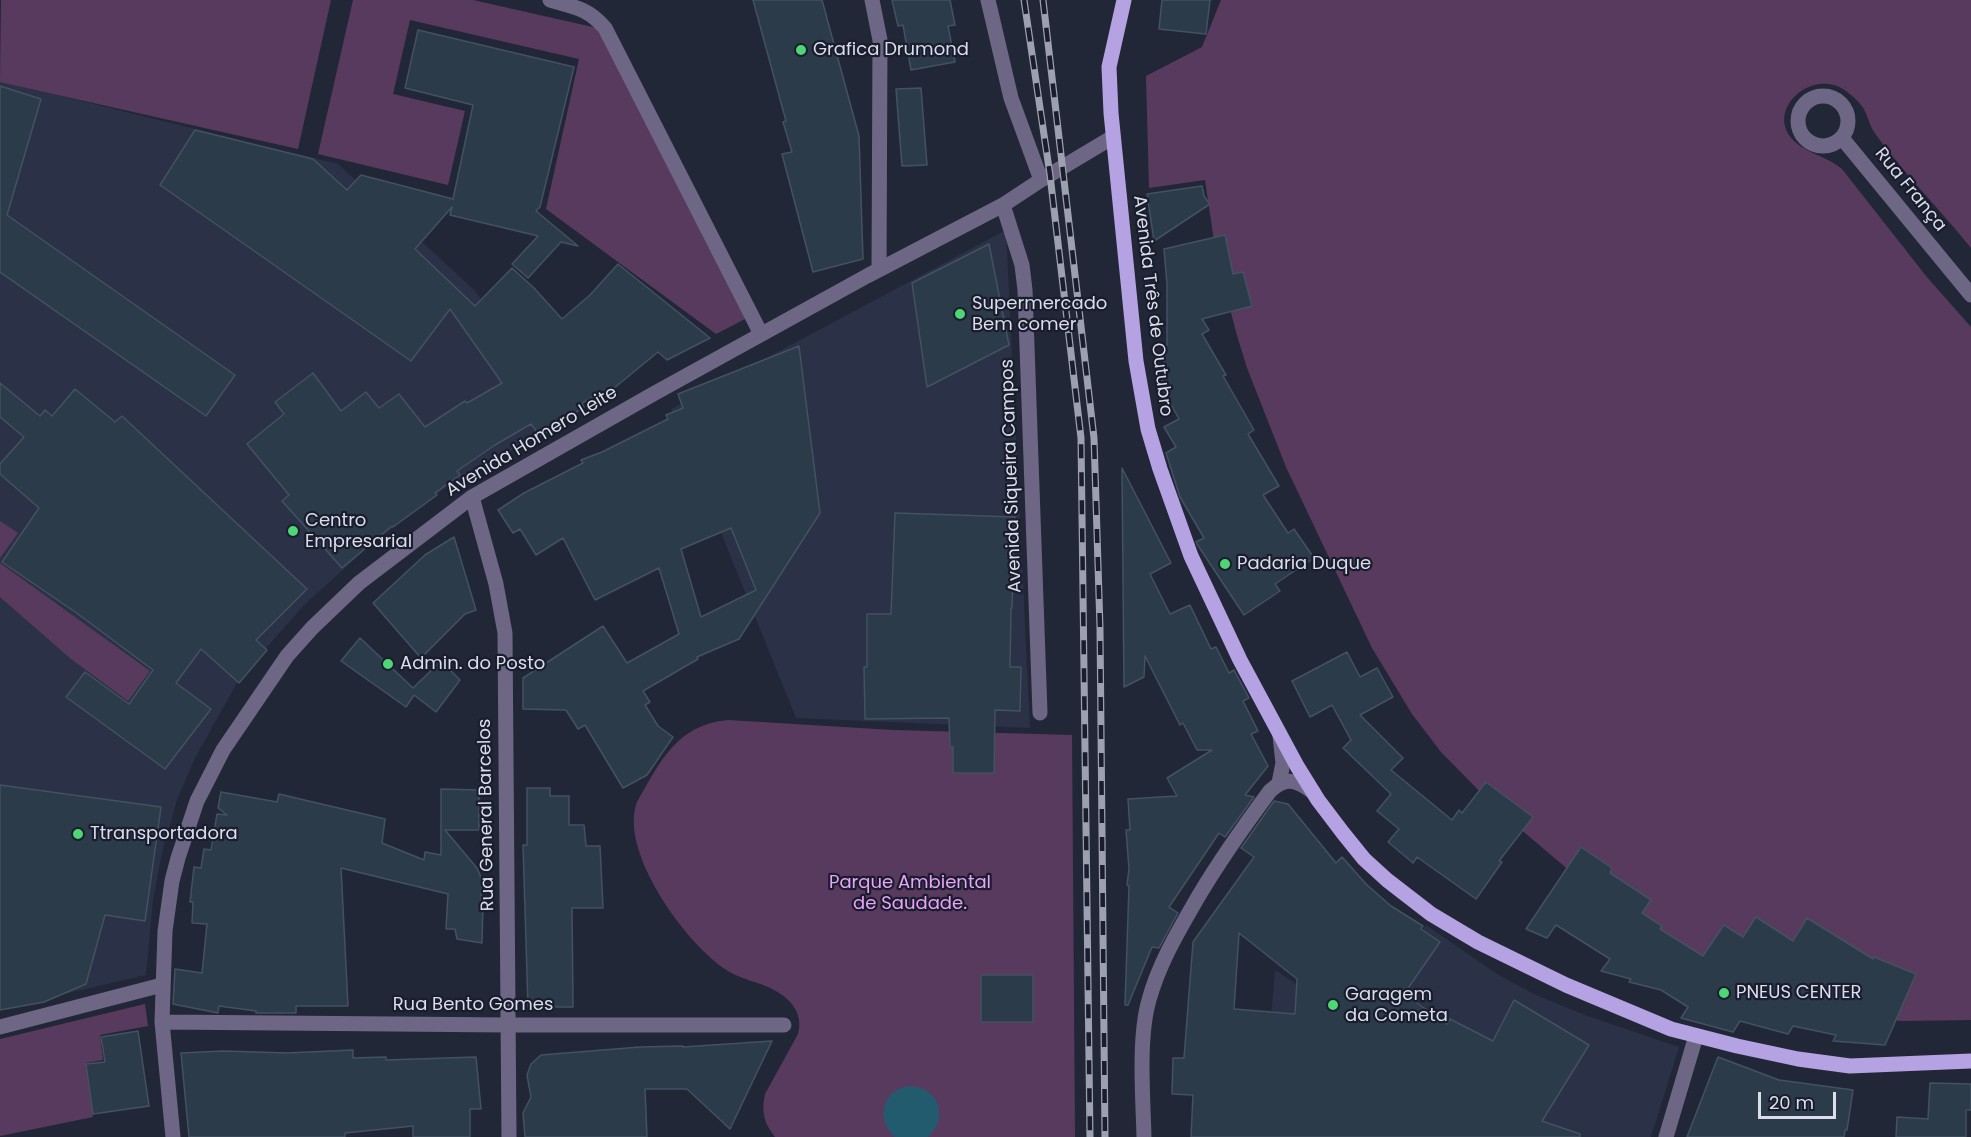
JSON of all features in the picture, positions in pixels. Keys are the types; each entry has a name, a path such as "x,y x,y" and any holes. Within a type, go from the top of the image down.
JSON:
{"main road":[{"name":"Avenida Três de Outubro","path":"1124,0 1110,68 1113,137 1136,362 1148,429 1191,556 1240,660 1313,792 1364,859 1431,914 1478,942 1566,985 1671,1029 1798,1059 1850,1066 1971,1061"}],"street":[{"path":"550,0 595,16 605,28 761,334"},
{"path":"872,0 880,40 879,269"},
{"path":"988,0 1011,98 1041,180"},
{"name":"Avenida Homero Leite","path":"173,1137 162,1022 165,931 172,881 197,801 228,742 287,656 312,628 359,582 472,497 879,269 1004,205 1113,137"},
{"name":"Rua França","path":"1842,138 1971,295"},
{"name":"Avenida Siqueira Campos","path":"1004,205 1022,265 1025,290 1040,713"},
{"name":"Rua General Barcelos","path":"472,497 496,584 505,633 509,1137"},
{"path":"1144,1137 1143,1044 1148,1001 1162,963 1179,929 1219,861 1242,827 1279,783 1283,763 1279,734"},
{"path":"1279,783 1290,781 1313,792"},
{"path":"0,1026 162,985"},
{"name":"Rua Bento Gomes","path":"162,1022 784,1025"},
{"path":"1666,1137 1696,1036"}],"shaded area":[{"path":"0,81 338,164 473,289 575,418 451,484 413,511 368,547 303,606 239,679 194,760 177,800 162,853 153,900 146,975 0,1009"},
{"path":"1006,230 1030,728 796,718 671,409"},
{"path":"1426,925 1497,974 1536,995 1585,1015 1679,1047 1651,1137 1261,1137 1275,970 1359,1025"},
{"path":"911,1086 928,1092 938,1105 938,1121 928,1137 895,1137 885,1122 883,1113 888,1098 901,1088"}],"green space":[{"path":"1,0 331,0 298,149 0,82"},
{"path":"353,0 473,0 597,28 745,319 716,334 546,209 579,59 410,20 393,94 465,111 448,185 318,154"},
{"path":"1221,0 1971,0 1971,248 1885,147 1874,132 1860,104 1843,89 1831,84 1818,84 1797,94 1789,103 1785,113 1785,124 1789,135 1800,146 1842,169 1926,276 1971,327 1971,1020 1902,1021 1864,1017 1719,968 1590,888 1499,811 1441,752 1412,714 1372,648 1286,467 1247,368 1216,254 1205,180 1149,188 1146,76 1202,47"},
{"path":"0,521 18,533 0,558"},
{"path":"0,563 150,671 128,701 71,659 0,597"},
{"name":"Parque Ambiental de Saudade.","path":"728,720 893,730 1072,735 1075,1137 775,1137 764,1117 765,1094 798,1034 798,1014 790,1002 779,993 728,971 694,941 660,896 637,846 634,822 637,802 662,760 672,748 695,729 710,723"},
{"path":"145,1004 148,1026 100,1035 103,1060 86,1063 93,1117 0,1136 0,1039"}],"building":[{"path":"753,0 822,0 859,136 863,259 813,272 782,154 792,152 783,122 786,121"},
{"path":"892,0 950,0 955,25 948,26 955,62 911,70 903,25 898,26"},
{"path":"1162,0 1210,0 1206,34 1159,29"},
{"path":"418,30 574,67 540,207 536,211 578,246 561,242 528,278 512,264 538,236 450,215 452,207 415,249 475,306 512,268 562,319 590,295 618,264 710,338 667,360 658,352 613,389 611,387 582,403 584,407 540,436 531,424 495,445 457,471 460,475 435,493 437,495 392,526 342,568 282,501 289,495 247,444 284,414 275,402 313,373 341,411 366,392 379,408 399,394 425,427 465,401 467,403 502,383 450,309 411,361 160,185 195,130 313,159 347,190 361,175 453,199 473,105 405,88"},
{"path":"0,86 41,99 7,215 235,375 206,416 0,272"},
{"path":"921,88 927,165 902,166 896,89"},
{"path":"1202,186 1204,196 1210,204 1154,241 1147,194"},
{"path":"1225,235 1233,274 1243,272 1252,306 1202,319 1209,330 1202,334 1254,430 1248,434 1279,486 1263,495 1288,533 1294,529 1314,558 1275,584 1280,591 1244,615 1196,542 1204,538 1180,497 1166,453 1176,447 1164,427 1179,419 1161,386 1167,343 1167,284 1164,249"},
{"name":"Supermercado Bem comer","path":"989,244 1009,345 927,387 912,283"},
{"path":"799,346 820,513 739,639 697,657 698,659 643,691 650,702 645,705 658,726 673,737 647,775 623,788 585,725 578,729 566,710 523,709 523,678 603,626 627,663 679,634 659,568 595,600 563,538 536,555 520,529 513,533 498,510 524,493 583,463 581,460 668,419 666,415 683,408 678,394","holes":["731,528 756,590 701,617 681,549"]},
{"path":"0,383 40,416 45,410 52,416 75,389 115,422 122,416 307,589 256,640 267,650 239,683 201,649 176,683 211,709 165,769 66,697 85,672 129,704 153,670 78,614 2,562 39,508 0,474 0,464 24,437 0,417"},
{"path":"1122,468 1171,563 1150,574 1170,614 1190,605 1211,649 1216,647 1229,673 1234,670 1249,698 1243,701 1258,731 1251,734 1268,766 1245,795 1254,797 1225,837 1219,833 1169,907 1178,913 1159,948 1152,947 1128,1005 1125,1005 1129,886 1127,885 1129,869 1126,830 1130,830 1128,799 1177,796 1167,778 1212,750 1197,750 1183,723 1180,725 1145,656 1144,677 1124,687"},
{"path":"895,513 1015,517 1010,667 1021,667 1020,711 995,710 994,773 953,773 953,747 950,747 949,718 865,719 864,667 867,667 867,614 891,614"},
{"path":"454,537 476,610 465,614 421,658 373,603 425,555"},
{"path":"360,638 413,688 441,661 460,680 436,712 414,695 406,707 341,661"},
{"path":"1347,652 1360,677 1377,668 1393,697 1360,715 1403,758 1391,770 1452,820 1459,810 1462,813 1486,782 1533,817 1499,861 1502,862 1476,899 1417,857 1413,863 1388,842 1399,829 1377,811 1391,794 1343,748 1351,740 1332,705 1310,717 1292,681"},
{"path":"0,785 161,807 145,921 105,915 86,984 44,1002 0,1010"},
{"path":"527,788 550,788 550,796 569,796 569,825 584,825 586,846 600,846 603,908 572,908 573,1007 528,1007 523,845 527,845"},
{"path":"441,789 479,790 479,830 445,830 477,868 480,875 481,901 483,902 482,943 457,939 455,929 446,929 448,894 341,868 348,1006 296,1006 296,1013 256,1013 256,1011 219,1006 218,1013 173,1004 175,969 202,973 207,924 192,923 193,902 190,902 194,867 201,868 204,849 211,850 217,814 227,815 218,808 221,792 277,802 279,794 385,819 382,843 424,860 425,852 441,855"},
{"path":"1274,801 1288,804 1336,863 1342,857 1366,884 1391,906 1423,926 1421,929 1440,942 1404,994 1447,1024 1450,1019 1493,1041 1514,1000 1589,1045 1542,1121 1580,1134 1580,1137 1191,1137 1193,1095 1172,1094 1173,1058 1184,1058 1193,942 1254,857 1241,848","holes":["1239,933 1297,979 1295,1014 1234,1009"]},
{"path":"1581,847 1612,868 1610,873 1651,900 1642,913 1662,926 1660,929 1703,956 1724,925 1743,937 1756,917 1793,941 1807,918 1873,959 1874,957 1916,974 1885,1045 1833,1041 1836,1035 1793,1026 1788,1034 1740,1021 1733,1032 1681,1018 1688,1007 1661,990 1629,982 1631,979 1601,971 1610,959 1556,925 1547,938 1526,929"},
{"path":"981,975 1033,975 1033,1022 981,1022"},
{"path":"138,1031 149,1106 93,1114 86,1064 105,1062 101,1037"},
{"path":"772,1041 730,1129 687,1089 645,1089 647,1137 525,1137 523,1113 531,1097 527,1075 531,1064 541,1055 640,1047 683,1047"},
{"path":"353,1050 353,1058 386,1057 386,1060 476,1057 481,1109 470,1109 470,1137 413,1137 413,1126 345,1133 345,1137 189,1137 181,1053 223,1051 287,1053"},
{"path":"1718,1057 1779,1080 1853,1090 1844,1137 1687,1137"},
{"path":"1930,1083 1971,1084 1971,1110 1966,1110 1966,1137 1896,1137 1897,1117 1928,1119"}],"railway":[{"path":"1024,0 1050,175 1081,438 1090,1137"},
{"path":"1043,0 1094,438 1100,628 1105,1137"}],"place":[{"name":"Grafica Drumond","path":"801,50"},
{"name":"Supermercado Bem comer","path":"960,314"},
{"name":"Centro Empresarial","path":"293,531"},
{"name":"Padaria Duque","path":"1225,564"},
{"name":"Admin. do Posto","path":"388,664"},
{"name":"Ttransportadora","path":"78,834"},
{"name":"PNEUS CENTER","path":"1724,993"},
{"name":"Garagem da Cometa","path":"1333,1005"}]}
